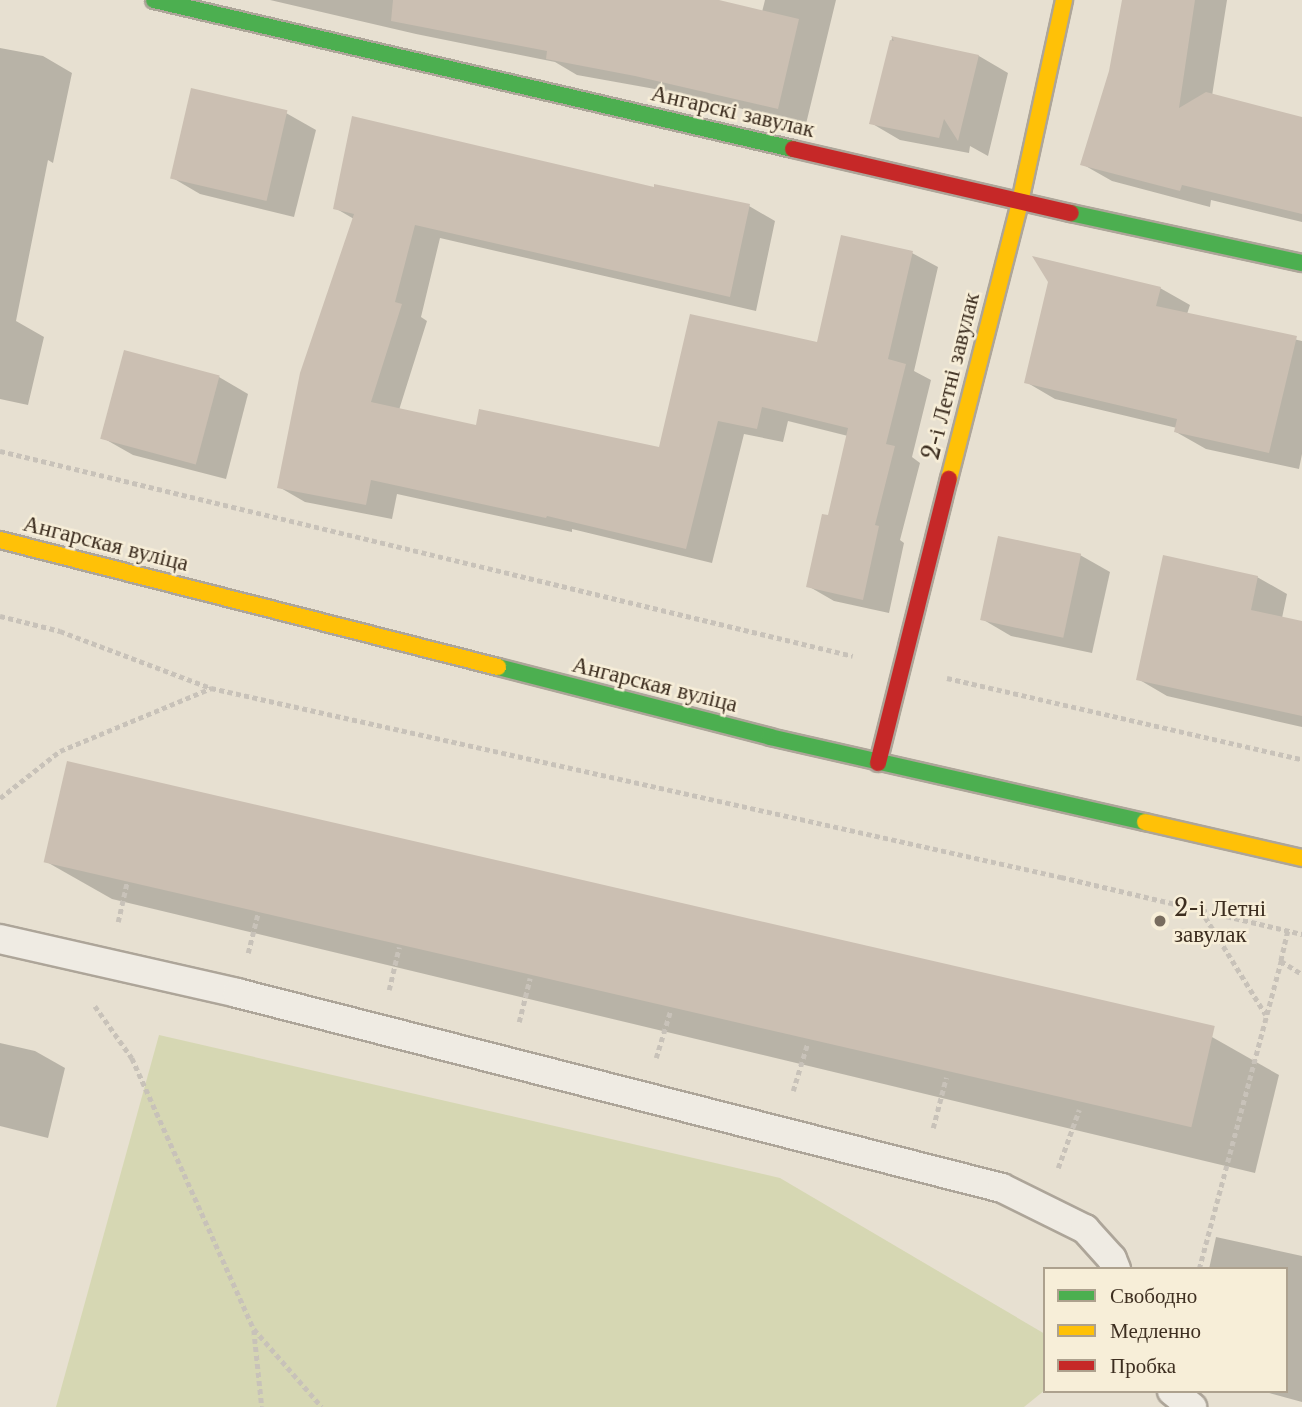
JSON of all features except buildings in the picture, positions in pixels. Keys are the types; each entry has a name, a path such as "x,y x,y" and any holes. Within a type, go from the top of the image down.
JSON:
{"street":[{"name":"Ангарскі завулак","path":"154,0 1020,202 1302,263"},
{"name":"2-і Летні завулак","path":"878,763 1020,202 1064,0"},
{"name":"Ангарская вуліца","path":"0,540 878,763 1302,858"}],"lane":[{"path":"0,939 237,993 1002,1188 1085,1229 1112,1259 1115,1267"},
{"path":"1174,1393 1192,1407"}],"path":[{"path":"0,451 900,668 1302,759"},
{"path":"0,616 60,631 211,688 1302,934"},
{"path":"0,798 60,751 211,688"},
{"path":"1201,910 1267,1016"},
{"path":"1200,1267 1288,931"},
{"path":"57,954 132,1058 254,1329 323,1407"},
{"path":"1281,961 1302,974"},
{"path":"922,1167 946,1078"},
{"path":"1044,1208 1079,1110"},
{"path":"254,1329 262,1407"}],"green space":[{"path":"159,1035 780,1178 1043,1333 1043,1392 1024,1407 56,1407"}],"traffic: fast":[{"path":"154,0 793,149"},
{"path":"1071,213 1302,263"},
{"path":"498,667 770,737 1145,822"}],"traffic: slow":[{"path":"949,479 1020,202 1064,0"},
{"path":"0,540 498,667"},
{"path":"1145,822 1302,858"}],"traffic: jam":[{"path":"793,149 1071,213"},
{"path":"878,763 949,479"}],"place":[{"name":"2-і Летні завулак","path":"1160,921"}]}
